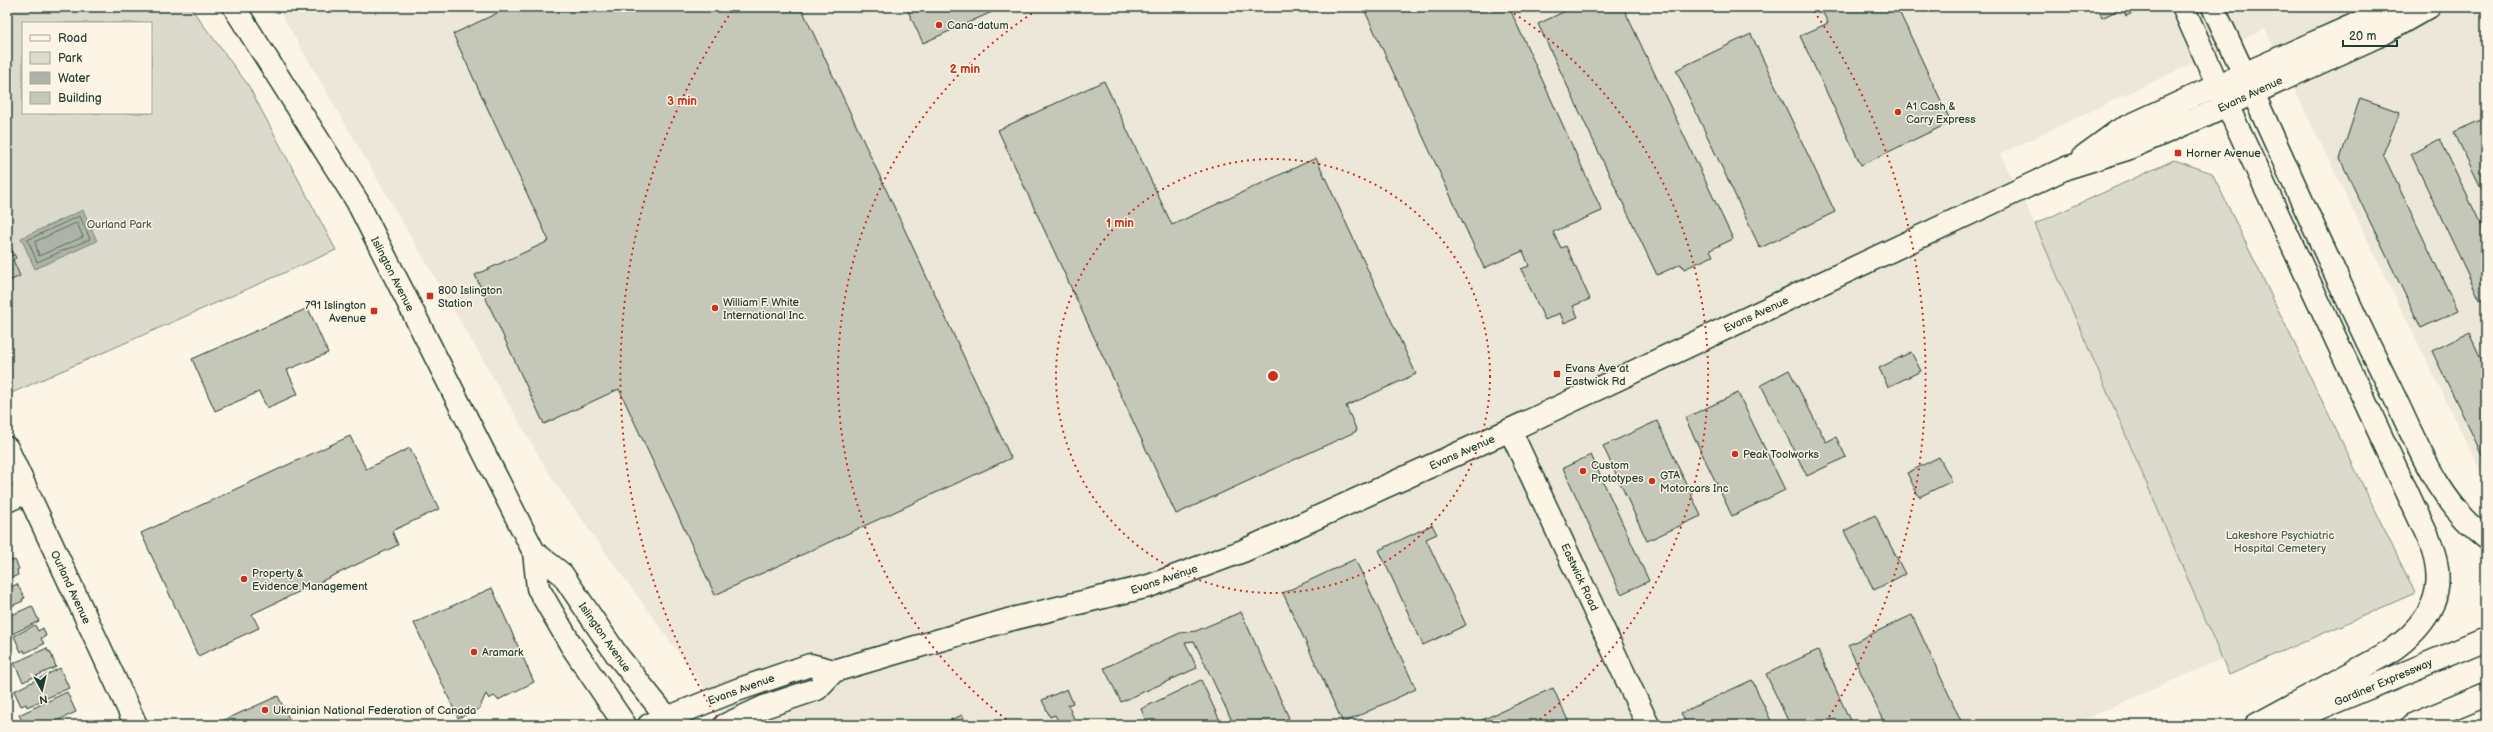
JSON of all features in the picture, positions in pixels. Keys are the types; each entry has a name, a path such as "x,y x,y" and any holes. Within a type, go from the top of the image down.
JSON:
{"main road":[{"name":"Islington Avenue","path":"234,7 357,201 534,552 538,588 571,645 625,725"},
{"path":"2183,7 2217,86 2428,537 2437,561 2438,586 2431,610 2417,631 2408,640 2388,653 2256,725"},
{"path":"2213,7 2254,93 2369,346 2441,491 2469,525 2486,538"},
{"name":"Evans Avenue","path":"2066,168 2118,131 2244,73 2372,17 2407,7"},
{"name":"Evans Avenue","path":"663,722 810,665 834,671 1008,620 1148,586 1243,551 1510,430 2066,168 2127,149 2376,37 2428,7"},
{"name":"Eastwick Road","path":"1510,430 1648,725"},
{"name":"Ourland Avenue","path":"7,448 16,497 136,725"},
{"name":"Islington Avenue","path":"534,552 562,574 663,722"},
{"name":"Gardiner Expressway","path":"2281,725 2486,639"},
{"path":"725,725 764,707 817,689 834,671"},
{"path":"2412,725 2486,694"}],"shaded area":[{"path":"277,7 2486,7 2486,483 2265,29 2000,154 2035,224 2222,659 2072,725 731,725 553,480"}],"green space":[{"name":"Ourland Park","path":"7,7 190,7 248,85 336,250 7,395"},
{"name":"Lakeshore Psychiatric Hospital Cemetery","path":"2174,160 2212,173 2415,593 2229,675 2035,224"}],"water":[{"path":"83,210 97,241 35,269 21,238"}],"building":[{"name":"William F. White International Inc.","path":"510,7 801,7 1011,458 715,595 619,389 544,424 475,275 549,241 453,34"},
{"name":"Cana-datum","path":"906,7 1003,7 923,43"},
{"path":"1363,7 1509,7 1602,211 1553,232 1561,248 1566,246 1590,299 1573,306 1578,317 1564,323 1560,313 1545,320 1521,269 1529,266 1523,251 1484,268"},
{"path":"1574,7 1623,7 1733,239 1710,250 1713,256 1684,269 1681,264 1657,275 1538,24"},
{"path":"1820,7 1897,7 1951,122 1861,165 1800,36 1828,23"},
{"path":"2097,7 2139,7 2140,10 2126,16 2122,8 2102,18"},
{"path":"1751,34 1835,212 1760,248 1676,70"},
{"path":"1104,81 1172,225 1316,158 1416,374 1346,406 1357,431 1176,514 998,130"},
{"path":"2360,98 2400,112 2383,154 2458,311 2421,328 2340,159"},
{"path":"2485,118 2486,121 2486,198 2454,132"},
{"path":"2440,139 2486,235 2486,297 2480,300 2411,154"},
{"path":"7,246 8,249 11,248 13,252 10,253 12,256 14,254 16,258 13,260 20,276 7,282"},
{"path":"308,308 328,353 287,370 298,394 267,408 259,392 215,411 192,359"},
{"path":"2469,333 2486,369 2486,463 2432,351"},
{"path":"1911,352 1921,371 1888,387 1879,368"},
{"path":"1789,370 1826,442 1836,437 1846,457 1807,476 1761,385"},
{"name":"Peak Toolworks","path":"1738,393 1785,490 1732,516 1685,418"},
{"name":"GTA Motorcars Inc","path":"1657,421 1701,516 1647,541 1603,446"},
{"name":"Property & Evidence Management","path":"350,436 366,469 410,448 439,509 392,531 398,545 252,614 259,628 198,656 141,533"},
{"path":"1591,455 1649,581 1621,594 1563,468"},
{"path":"1939,457 1952,481 1919,497 1907,473"},
{"path":"1875,515 1905,574 1874,590 1844,531"},
{"path":"1432,525 1437,534 1426,539 1466,625 1423,645 1379,550"},
{"path":"7,553 12,561 15,560 19,569 17,570 18,575 7,580"},
{"path":"1355,559 1416,689 1343,723 1283,593"},
{"path":"17,584 25,598 22,599 23,601 7,608 7,589"},
{"name":"Aramark","path":"492,588 534,682 498,700 494,696 489,699 486,694 479,709 458,718 414,623"},
{"path":"32,606 39,621 8,636 7,617"},
{"path":"1241,612 1289,718 1274,725 1223,725 1232,721 1194,641 1185,642 1197,668 1121,702 1104,668 1180,633 1196,631"},
{"path":"1912,615 1962,723 1956,725 1885,725 1848,645"},
{"path":"35,625 38,631 43,628 46,636 41,638 44,644 25,653 24,650 21,652 14,636"},
{"path":"47,648 48,652 50,651 56,667 23,682 14,663"},
{"path":"1818,650 1852,725 1790,725 1766,674"},
{"path":"60,668 69,688 27,707 26,704 21,706 14,691"},
{"path":"1201,680 1222,725 1148,725 1141,709"},
{"path":"1752,680 1773,725 1687,725 1681,713"},
{"path":"1553,688 1570,725 1471,725"},
{"path":"1067,689 1073,703 1068,705 1075,721 1060,725 1055,715 1050,717 1042,700"},
{"path":"67,692 76,712 48,725 24,725 19,715"},
{"name":"Ukrainian National Federation of Canada","path":"278,696 292,725 213,725"},
{"path":"962,715 967,725 940,725"}],"place":[{"name":"Cana-datum","path":"939,25"},
{"name":"A1 Cash & Carry Express","path":"1898,112"},
{"name":"Horner Avenue","path":"2178,153"},
{"name":"800 Islington Station","path":"430,296"},
{"name":"William F. White International Inc.","path":"715,308"},
{"name":"791 Islington Avenue","path":"374,311"},
{"name":"Evans Ave at Eastwick Rd","path":"1557,374"},
{"name":"Peak Toolworks","path":"1735,454"},
{"name":"Custom Prototypes","path":"1583,471"},
{"name":"GTA Motorcars Inc","path":"1652,481"},
{"name":"Property & Evidence Management","path":"244,579"},
{"name":"Aramark","path":"474,652"},
{"name":"Ukrainian National Federation of Canada","path":"265,710"}]}
